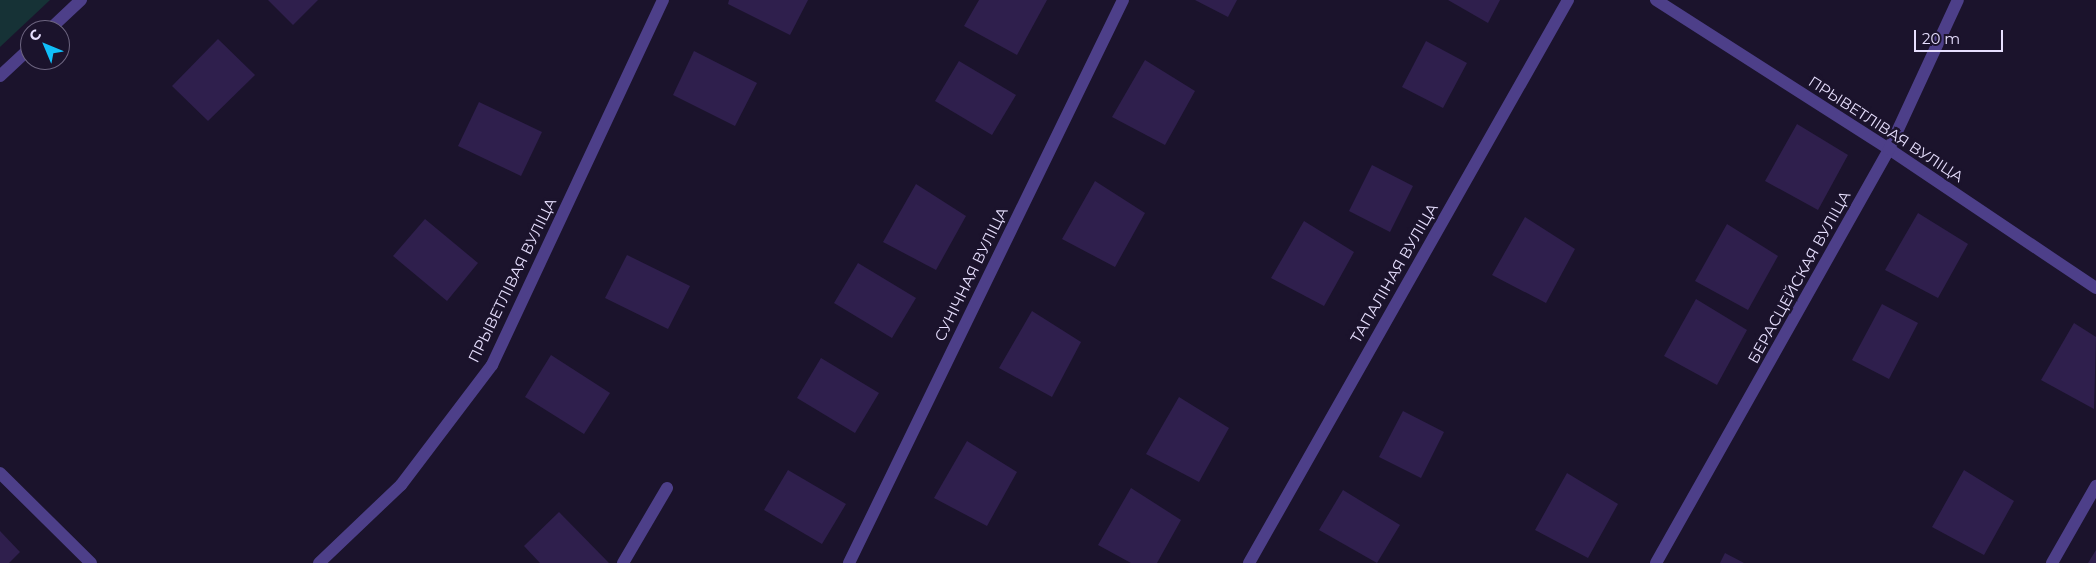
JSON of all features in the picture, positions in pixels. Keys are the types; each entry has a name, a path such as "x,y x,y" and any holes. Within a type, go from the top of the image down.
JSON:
{"street":[{"path":"60,20 81,0"},
{"name":"ПРЫВЕТЛІВАЯ ВУЛІЦА","path":"319,563 401,485 492,365 663,0"},
{"name":"СУНІЧНАЯ ВУЛІЦА","path":"849,563 1123,0"},
{"name":"ТАПАЛІНАЯ ВУЛІЦА","path":"1249,563 1568,0"},
{"name":"ПРЫВЕТЛІВАЯ ВУЛІЦА","path":"1656,0 1890,149 2096,288"},
{"name":"БЕРАСЦЕЙСКАЯ ВУЛІЦА","path":"1656,563 1890,149 1958,0"},
{"path":"0,76 20,57"},
{"path":"0,473 91,563"},
{"path":"2052,563 2096,486"},
{"path":"623,563 667,488"}],"green space":[{"path":"0,0 50,0 29,20 20,20 20,28 0,47"}],"building":[{"path":"268,0 318,0 293,25"},
{"path":"729,0 808,0 790,35 728,4"},
{"path":"979,0 1047,0 1017,55 964,26"},
{"path":"1195,0 1237,0 1228,17"},
{"path":"1448,0 1500,0 1488,23"},
{"path":"218,39 255,75 208,121 172,86"},
{"path":"1426,41 1467,63 1443,108 1402,87"},
{"path":"694,51 757,83 735,126 673,95"},
{"path":"1145,60 1195,91 1165,145 1112,117"},
{"path":"959,61 1016,95 992,135 935,101"},
{"path":"479,102 542,132 521,176 458,146"},
{"path":"1797,124 1848,155 1818,210 1765,181"},
{"path":"1372,165 1413,186 1390,232 1349,211"},
{"path":"1095,181 1145,213 1115,267 1062,239"},
{"path":"916,184 966,216 936,270 883,242"},
{"path":"1918,213 1968,244 1938,298 1885,270"},
{"path":"1525,217 1575,249 1546,303 1492,275"},
{"path":"425,219 478,263 447,301 393,256"},
{"path":"1304,221 1354,252 1324,306 1271,278"},
{"path":"1727,224 1778,256 1748,310 1695,281"},
{"path":"627,255 690,286 668,329 605,298"},
{"path":"858,263 916,298 892,338 834,303"},
{"path":"1696,299 1747,330 1717,385 1664,356"},
{"path":"1882,304 1918,323 1889,379 1852,360"},
{"path":"1032,311 1081,342 1052,397 999,368"},
{"path":"2074,323 2096,337 2094,409 2041,380"},
{"path":"551,355 610,393 584,434 525,397"},
{"path":"821,358 879,393 855,433 797,398"},
{"path":"1179,397 1229,428 1199,482 1146,454"},
{"path":"1403,411 1444,432 1421,478 1379,457"},
{"path":"967,441 1017,472 987,526 934,498"},
{"path":"788,470 846,504 822,544 764,510"},
{"path":"1964,470 2014,501 1984,555 1932,527"},
{"path":"1567,473 1618,504 1588,558 1535,530"},
{"path":"1131,488 1181,520 1157,563 1131,563 1098,545"},
{"path":"1343,490 1400,525 1377,563 1319,530"},
{"path":"559,512 609,563 540,563 524,546"},
{"path":"0,531 20,552 9,563 0,563"},
{"path":"2096,550 2096,563 2088,563"},
{"path":"1725,553 1744,563 1720,563"}]}
